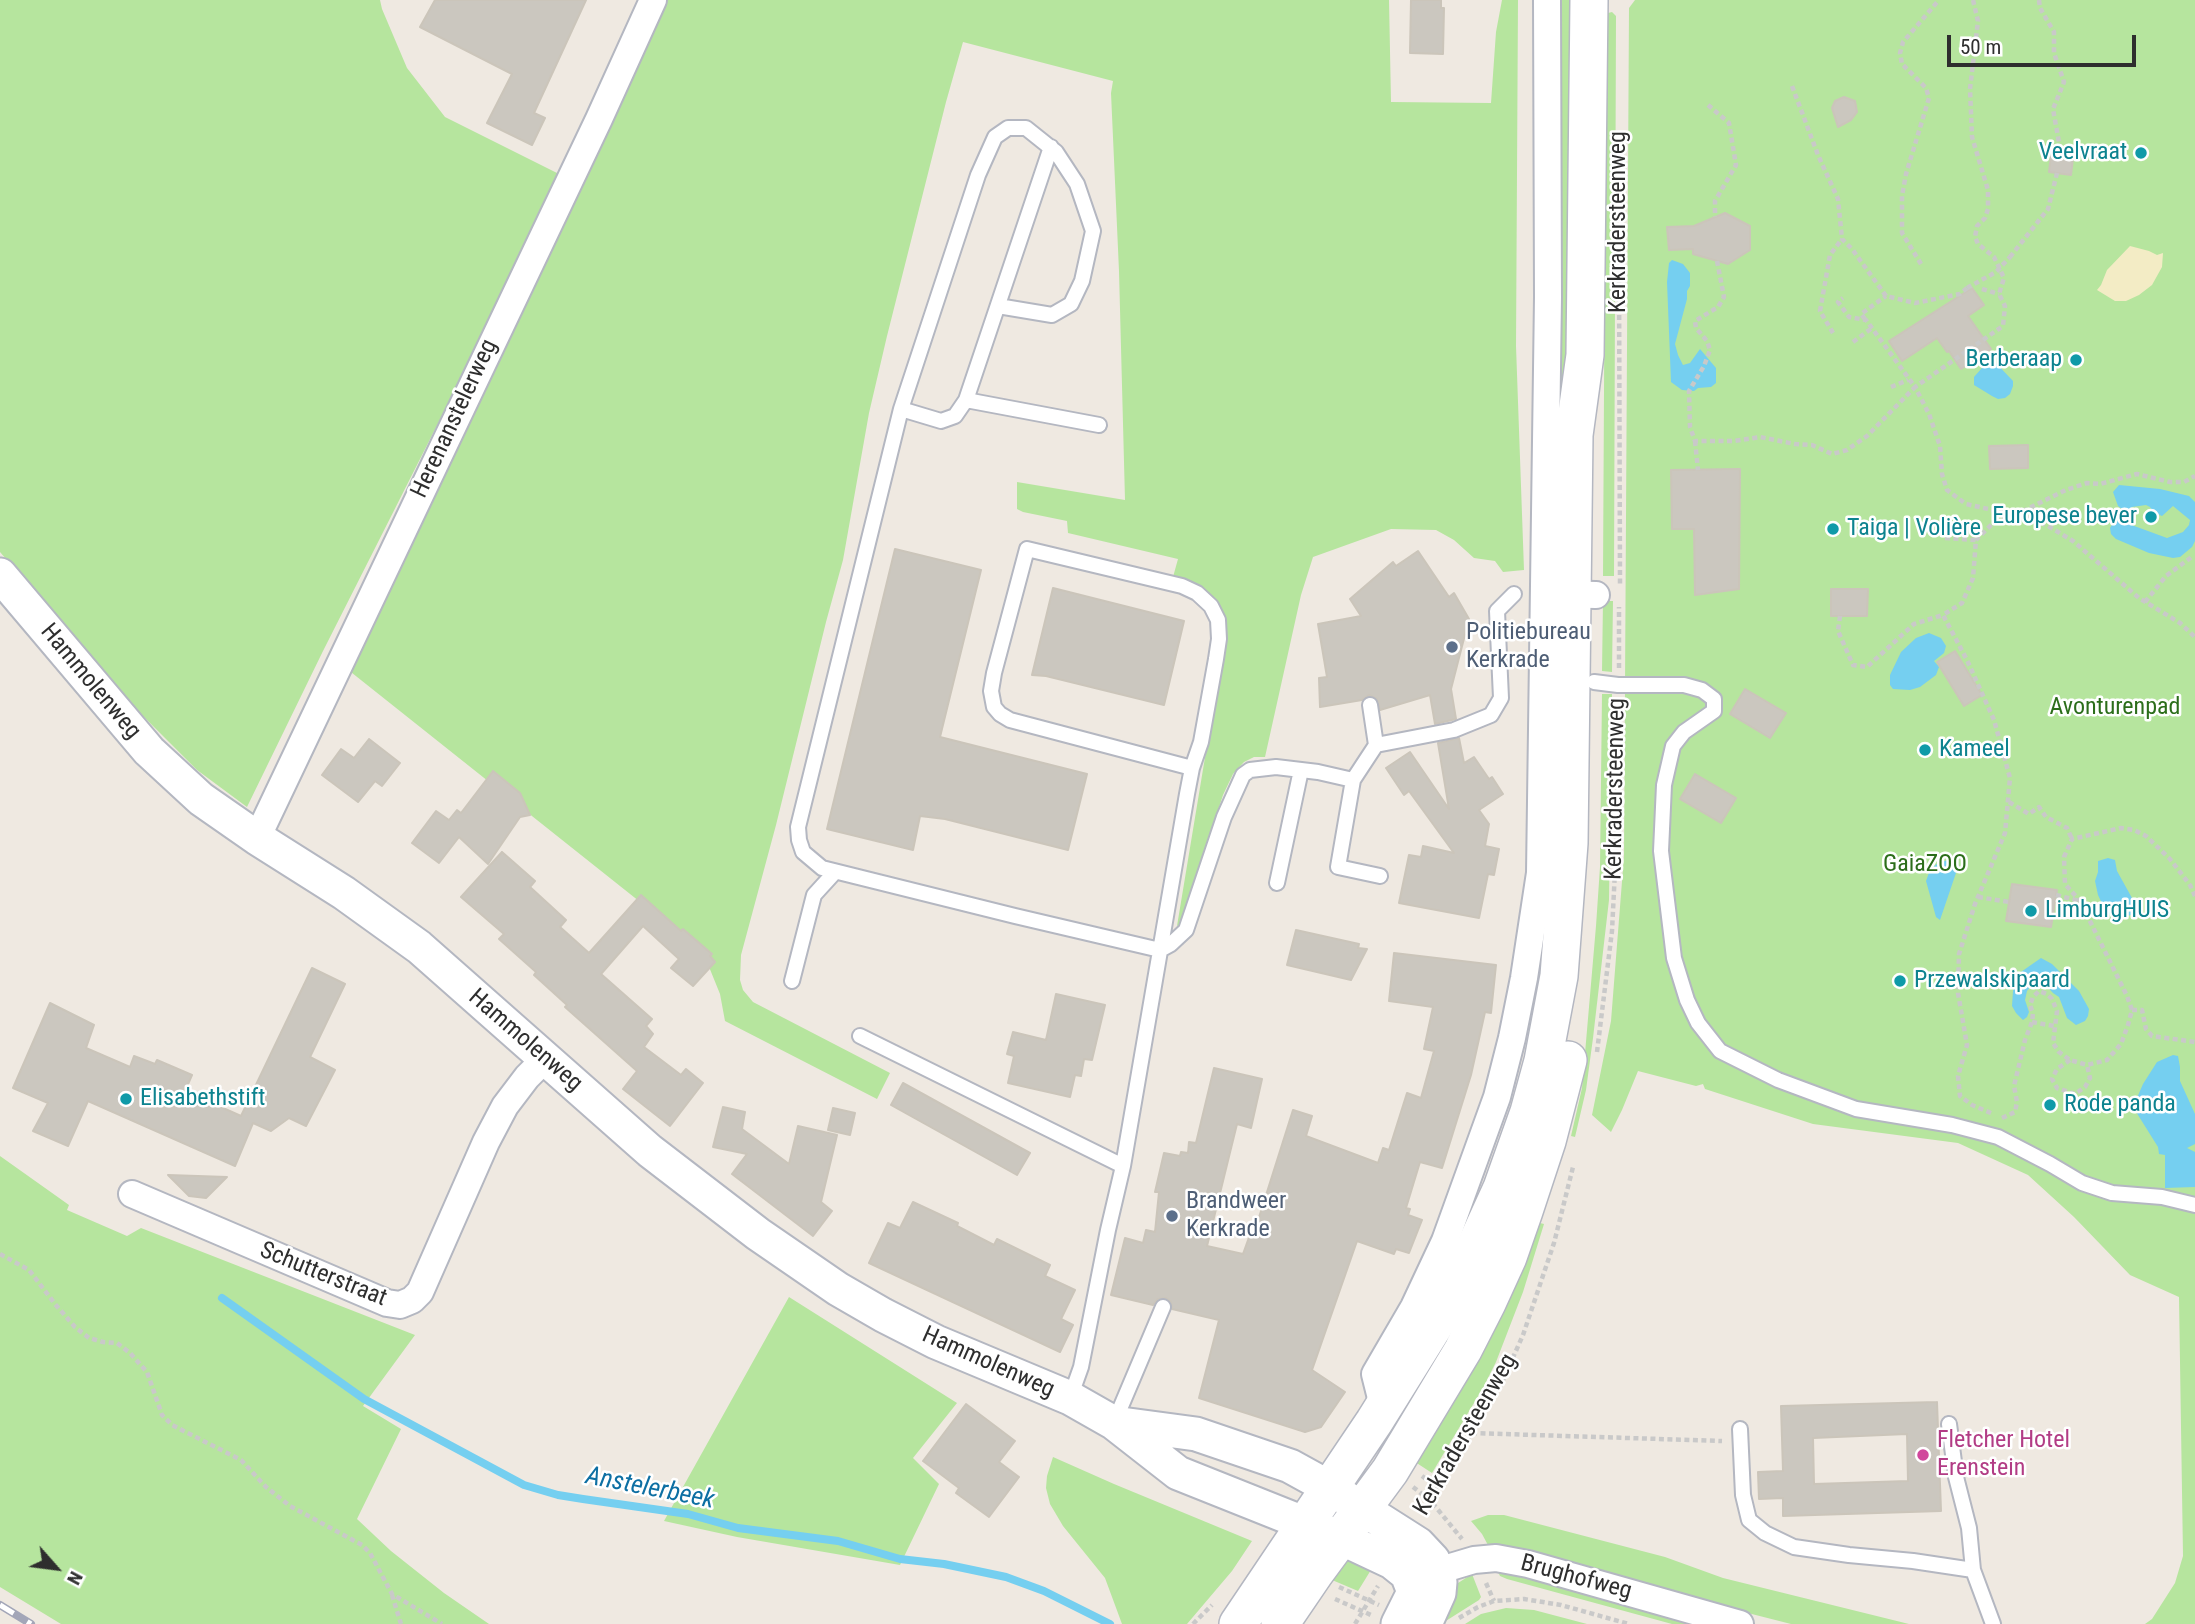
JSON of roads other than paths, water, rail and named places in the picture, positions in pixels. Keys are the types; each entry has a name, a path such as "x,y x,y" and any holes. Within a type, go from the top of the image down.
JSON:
{"main road":[{"name":"Kerkradersteenweg","path":"1238,1624 1330,1488 1432,1329 1470,1258 1506,1177 1529,1112 1543,1061 1559,976 1569,829 1574,435 1586,355 1589,0"},
{"name":"Kerkradersteenweg","path":"1280,1624 1390,1471 1463,1350 1488,1303 1516,1235 1555,1115 1568,1062 1586,950 1606,684 1570,595"}],"street":[{"name":"Herenanstelerweg","path":"257,838 653,0"},
{"name":"Kerkradersteenweg","path":"1547,0 1548,297 1570,595"},
{"name":"Hammolenweg","path":"0,575 149,751 201,799 257,838 344,892 419,947 649,1151 758,1234 838,1289 936,1342 1070,1398 1114,1423 1178,1473 1341,1538 1403,1570 1424,1575 1433,1560 1418,1544 1290,1466 1196,1434 1114,1423"},
{"name":"Schutterstraat","path":"132,1194 378,1300 400,1305 412,1300 420,1292 486,1142 505,1106 527,1077 546,1058"},
{"name":"Brughofweg","path":"1424,1575 1474,1560 1496,1558 1528,1564 1740,1624"},
{"path":"1398,1624 1424,1575 1440,1582 1439,1592 1425,1624"}],"lane":[{"path":"998,306 1052,315 1071,304 1082,281 1093,231 1077,184 1056,152 1026,128 1008,128 995,137 978,175 901,409 798,827 803,852 822,868 835,872 1160,950 1171,944 1185,930 1224,817 1243,775 1258,768 1276,767 1353,780"},
{"path":"901,409 942,421 955,416 966,400 1051,147"},
{"path":"966,400 1099,425"},
{"path":"1070,1398 1081,1367 1123,1166 1192,768 1202,742 1219,639 1218,620 1211,606 1197,593 1182,586 1027,549 994,673 991,691 994,707 1010,720 1192,768"},
{"path":"1376,745 1454,730 1491,715 1501,698 1497,611 1514,594"},
{"path":"1606,684 1684,685 1702,690 1714,699 1714,711 1684,732 1673,746 1664,785 1661,851 1674,958 1698,1023 1720,1051 1778,1080 1856,1110 1952,1125 1998,1138 2082,1183 2112,1193 2162,1197 2195,1205"},
{"path":"1370,705 1376,745 1353,780 1338,867 1380,876"},
{"path":"1277,883 1301,770"},
{"path":"792,981 814,895 835,872"},
{"path":"860,1036 1123,1166"},
{"path":"1114,1423 1163,1307"},
{"path":"1949,1424 1956,1477 1969,1528 1973,1570 1993,1624"},
{"path":"1740,1436 1743,1495 1749,1520 1765,1533 1794,1546 1973,1570"}],"water":[{"path":"1672,260 1683,264 1690,273 1690,286 1675,344 1678,355 1683,365 1690,363 1700,349 1716,368 1716,383 1711,387 1694,391 1682,390 1671,382 1667,282 1669,263"},
{"path":"1989,360 1993,360 2013,381 2010,394 2005,398 1998,399 1974,385 1974,377"},
{"path":"2119,485 2160,489 2189,496 2195,502 2195,541 2192,547 2180,557 2173,558 2149,553 2116,539 2110,528 2118,520 2167,538 2183,532 2190,520 2173,506 2162,516 2146,505 2122,509 2118,506 2113,492"},
{"path":"1929,633 1941,638 1946,646 1944,653 1934,661 1939,667 1936,675 1920,687 1910,690 1893,689 1890,675 1901,652 1916,638"},
{"path":"2108,858 2115,860 2117,871 2132,898 2134,914 2113,916 2106,912 2098,895 2095,881 2098,861"},
{"path":"1948,860 1957,865 1956,873 1940,920 1936,917 1926,881 1930,870 1938,863"},
{"path":"2041,958 2052,964 2079,991 2089,1009 2085,1021 2076,1025 2067,1018 2059,997 2038,977 2027,991 2027,1017 2023,1020 2016,1013 2012,1006 2018,974"},
{"path":"2173,1055 2178,1056 2180,1081 2195,1114 2195,1144 2187,1148 2195,1152 2195,1187 2165,1188 2165,1155 2159,1154 2158,1147 2133,1107 2157,1062"}],"waterway":[{"name":"Anstelerbeek","path":"222,1298 364,1399 524,1485 558,1495 688,1514 738,1528 838,1541 900,1559 944,1564 1006,1577 1044,1591 1110,1624"}],"railway":[{"path":"0,1605 31,1624"}],"place":[{"name":"Veelvraat","path":"2141,153"},
{"name":"Berberaap","path":"2076,360"},
{"name":"Europese bever","path":"2151,517"},
{"name":"Taiga | Volière","path":"1833,529"},
{"name":"Politiebureau Kerkrade","path":"1452,647"},
{"name":"Kameel","path":"1925,750"},
{"name":"LimburgHUIS","path":"2031,911"},
{"name":"Przewalskipaard","path":"1900,981"},
{"name":"Elisabethstift","path":"126,1099"},
{"name":"Rode panda","path":"2050,1105"},
{"name":"Brandweer Kerkrade","path":"1172,1216"},
{"name":"Fletcher Hotel Erenstein","path":"1923,1455"}],"park label":[{"name":"Avonturenpad","path":"2115,708"},
{"name":"GaiaZOO","path":"1925,865"}]}
